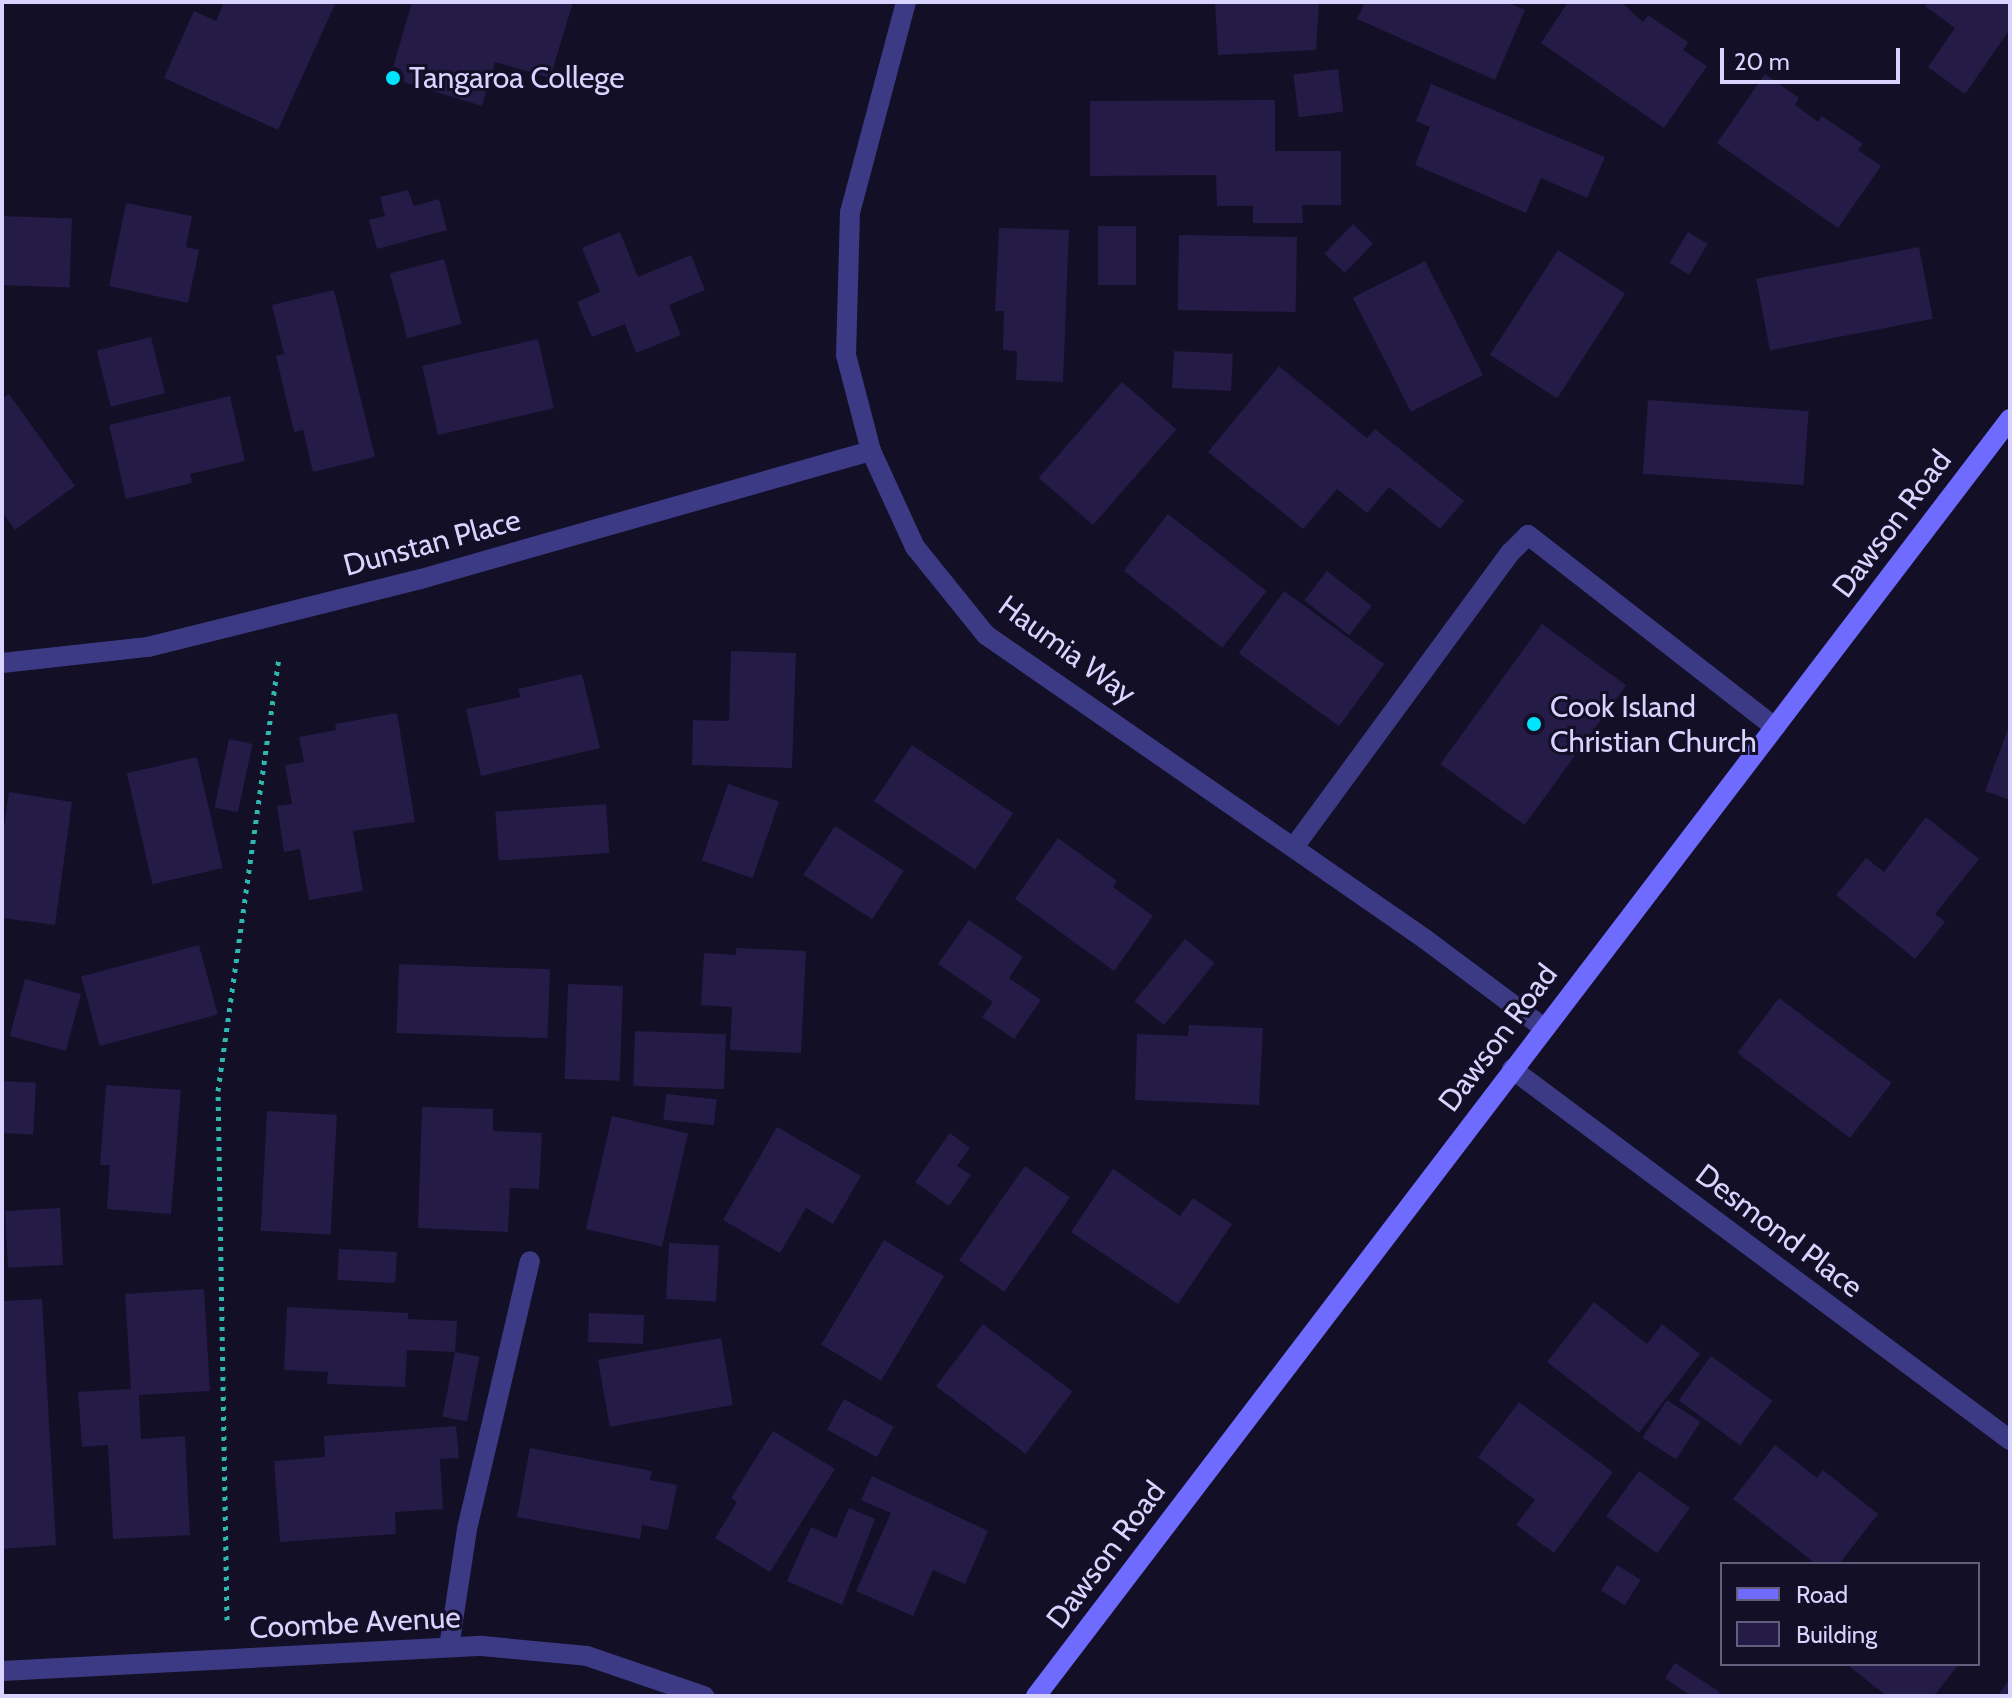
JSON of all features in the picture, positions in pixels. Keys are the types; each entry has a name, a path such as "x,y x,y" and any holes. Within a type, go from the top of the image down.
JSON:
{"main road":[{"name":"Dawson Road","path":"1036,1696 2010,419"}],"street":[{"name":"Haumia Way","path":"906,2 850,212 846,355 871,451 915,547 986,635 1294,847 1544,1028"},
{"name":"Dunstan Place","path":"2,663 148,647 286,613 871,451"},
{"path":"1294,847 1511,552 1528,535 1775,727"},
{"name":"Desmond Place","path":"1512,1069 2010,1440"},
{"path":"449,1647 467,1529 530,1261"},
{"name":"Coombe Avenue","path":"2,1671 449,1647 587,1656 704,1696"}],"path":[{"path":"227,1661 218,1091 286,613"}],"building":[{"path":"224,2 336,2 278,130 164,78 194,11 216,21"},
{"path":"412,2 573,2 550,78 495,62 482,106 390,78"},
{"path":"1215,2 1319,2 1316,50 1218,55"},
{"path":"1365,2 1506,2 1525,10 1495,80 1357,19"},
{"path":"1568,2 1621,2 1643,22 1648,15 1688,42 1683,50 1707,66 1664,128 1541,43"},
{"path":"1927,2 2010,2 2010,29 1965,94 1928,67 1955,28 1925,6"},
{"path":"1338,69 1343,112 1299,117 1293,74"},
{"path":"1765,74 1799,98 1795,105 1818,122 1822,116 1863,144 1858,150 1881,166 1838,228 1717,143"},
{"path":"1431,84 1605,157 1587,198 1541,178 1526,213 1415,165 1430,127 1416,121"},
{"path":"1275,100 1275,151 1341,151 1341,205 1302,205 1303,223 1253,223 1253,206 1217,206 1216,175 1090,176 1090,101"},
{"path":"408,190 414,206 439,199 447,230 377,249 369,220 385,216 380,197"},
{"path":"126,203 192,216 186,247 199,250 188,303 109,286"},
{"path":"2,216 72,218 70,287 2,285"},
{"path":"1353,224 1373,243 1345,273 1325,253"},
{"path":"1098,226 1136,226 1136,285 1098,285"},
{"path":"999,228 1069,230 1063,382 1016,380 1017,351 1003,350 1004,311 995,311"},
{"path":"620,232 638,277 691,255 705,290 669,305 681,335 636,353 625,324 592,337 577,302 600,292 582,248"},
{"path":"1688,232 1708,244 1689,275 1669,263"},
{"path":"1179,235 1297,237 1296,312 1178,310"},
{"path":"1919,247 1933,319 1770,350 1756,279"},
{"path":"1558,250 1625,294 1557,398 1490,355"},
{"path":"444,259 461,324 407,338 390,273"},
{"path":"1425,261 1483,375 1411,412 1353,298"},
{"path":"334,290 375,457 313,472 303,430 294,432 276,356 284,354 272,305"},
{"path":"151,337 165,393 111,407 97,351"},
{"path":"538,339 554,408 438,435 422,366"},
{"path":"1174,351 1233,354 1231,391 1172,388"},
{"path":"1279,366 1367,438 1375,429 1464,501 1440,529 1389,487 1367,513 1337,489 1303,529 1208,452"},
{"path":"1122,382 1176,429 1093,525 1039,478"},
{"path":"9,394 75,486 15,530 2,512 2,399"},
{"path":"230,396 245,461 190,474 192,483 126,499 109,425"},
{"path":"1648,400 1809,411 1803,485 1643,474"},
{"path":"1168,514 1267,591 1222,648 1124,571"},
{"path":"1327,571 1372,606 1349,635 1304,600"},
{"path":"1284,591 1384,664 1339,726 1239,653"},
{"name":"Cook Island Christian Church","path":"1542,624 1626,685 1524,825 1440,764"},
{"path":"731,651 796,653 792,768 692,765 693,720 729,721"},
{"path":"582,674 600,748 481,776 466,709 521,697 518,689"},
{"path":"397,713 415,822 353,831 363,891 309,900 300,849 284,852 277,806 292,804 285,765 304,762 299,737 336,730 335,724"},
{"path":"2010,724 2010,800 1985,791"},
{"path":"229,739 252,744 238,812 214,807"},
{"path":"912,745 1013,813 975,870 874,801"},
{"path":"197,757 223,868 152,884 127,773"},
{"path":"728,784 779,802 753,878 702,861"},
{"path":"9,792 72,802 55,925 2,918 2,841"},
{"path":"606,804 609,853 499,861 495,812"},
{"path":"1926,817 1979,859 1935,914 1945,922 1915,959 1836,895 1866,858 1884,872"},
{"path":"835,826 904,871 872,919 803,875"},
{"path":"1058,838 1117,881 1113,887 1153,916 1114,971 1015,899"},
{"path":"969,920 1023,957 1009,978 1041,1000 1014,1039 982,1017 993,1002 938,964"},
{"path":"1185,939 1215,963 1164,1025 1135,1001"},
{"path":"199,945 218,1015 100,1046 81,977"},
{"path":"736,948 806,951 801,1053 730,1050 732,1007 701,1005 704,953 736,955"},
{"path":"399,964 550,969 547,1038 397,1033"},
{"path":"25,979 81,994 66,1051 10,1036"},
{"path":"568,984 623,986 620,1081 565,1079"},
{"path":"1779,998 1892,1083 1850,1138 1737,1053"},
{"path":"1189,1025 1263,1028 1259,1105 1135,1100 1137,1034 1188,1036"},
{"path":"635,1031 726,1034 724,1089 633,1086"},
{"path":"2,1081 36,1083 33,1135 2,1133"},
{"path":"106,1085 181,1090 171,1214 107,1209 110,1165 100,1165"},
{"path":"666,1094 717,1099 714,1125 663,1120"},
{"path":"422,1107 493,1109 493,1131 542,1133 539,1189 510,1188 508,1232 418,1228"},
{"path":"267,1111 337,1115 331,1234 261,1231"},
{"path":"612,1116 688,1134 662,1247 586,1229"},
{"path":"777,1127 861,1176 833,1224 806,1208 780,1253 723,1220"},
{"path":"950,1133 970,1148 957,1166 971,1175 949,1206 915,1182"},
{"path":"1025,1166 1070,1198 1004,1292 959,1260"},
{"path":"1113,1169 1180,1216 1193,1198 1232,1224 1178,1304 1071,1232"},
{"path":"60,1208 63,1265 8,1268 5,1211"},
{"path":"884,1240 944,1276 881,1381 821,1345"},
{"path":"669,1243 719,1246 716,1302 666,1299"},
{"path":"339,1249 397,1252 395,1283 337,1280"},
{"path":"204,1289 210,1391 139,1395 141,1439 185,1436 190,1535 113,1539 108,1445 82,1447 78,1392 131,1389 125,1294"},
{"path":"42,1299 56,1545 2,1549 2,1301"},
{"path":"1594,1302 1647,1344 1662,1324 1700,1354 1639,1433 1547,1362"},
{"path":"287,1307 408,1313 408,1319 457,1321 455,1352 407,1350 405,1387 327,1384 328,1372 284,1370"},
{"path":"589,1313 644,1315 643,1344 588,1342"},
{"path":"983,1324 1072,1391 1026,1454 936,1386"},
{"path":"721,1338 733,1405 610,1427 598,1360"},
{"path":"455,1352 480,1357 467,1422 442,1417"},
{"path":"1711,1356 1772,1401 1740,1445 1679,1400"},
{"path":"844,1399 894,1427 877,1457 827,1430"},
{"path":"1667,1400 1701,1422 1676,1460 1642,1438"},
{"path":"1519,1402 1613,1472 1554,1553 1516,1525 1535,1500 1478,1457"},
{"path":"456,1426 459,1458 440,1459 443,1509 395,1512 396,1534 280,1542 274,1461 325,1457 324,1436"},
{"path":"773,1431 835,1469 770,1572 715,1538 737,1502 731,1498"},
{"path":"1775,1445 1817,1478 1823,1470 1878,1514 1841,1562 1813,1562 1733,1499"},
{"path":"530,1448 652,1471 650,1480 677,1485 668,1530 642,1525 640,1539 517,1517"},
{"path":"1639,1471 1690,1508 1657,1553 1606,1516"},
{"path":"872,1476 988,1531 965,1584 933,1570 913,1616 856,1591 891,1513 861,1500"},
{"path":"849,1508 875,1519 842,1605 787,1581 811,1527 836,1538"},
{"path":"1617,1565 1641,1580 1625,1605 1601,1590"},
{"path":"1675,1663 1720,1692 1718,1696 1691,1696 1665,1678"},
{"path":"1849,1666 1957,1666 1934,1696 1887,1696"},
{"path":"2010,1679 2010,1696 1997,1696"}],"place":[{"name":"Tangaroa College","path":"393,78"},
{"name":"Cook Island Christian Church","path":"1534,724"}]}
